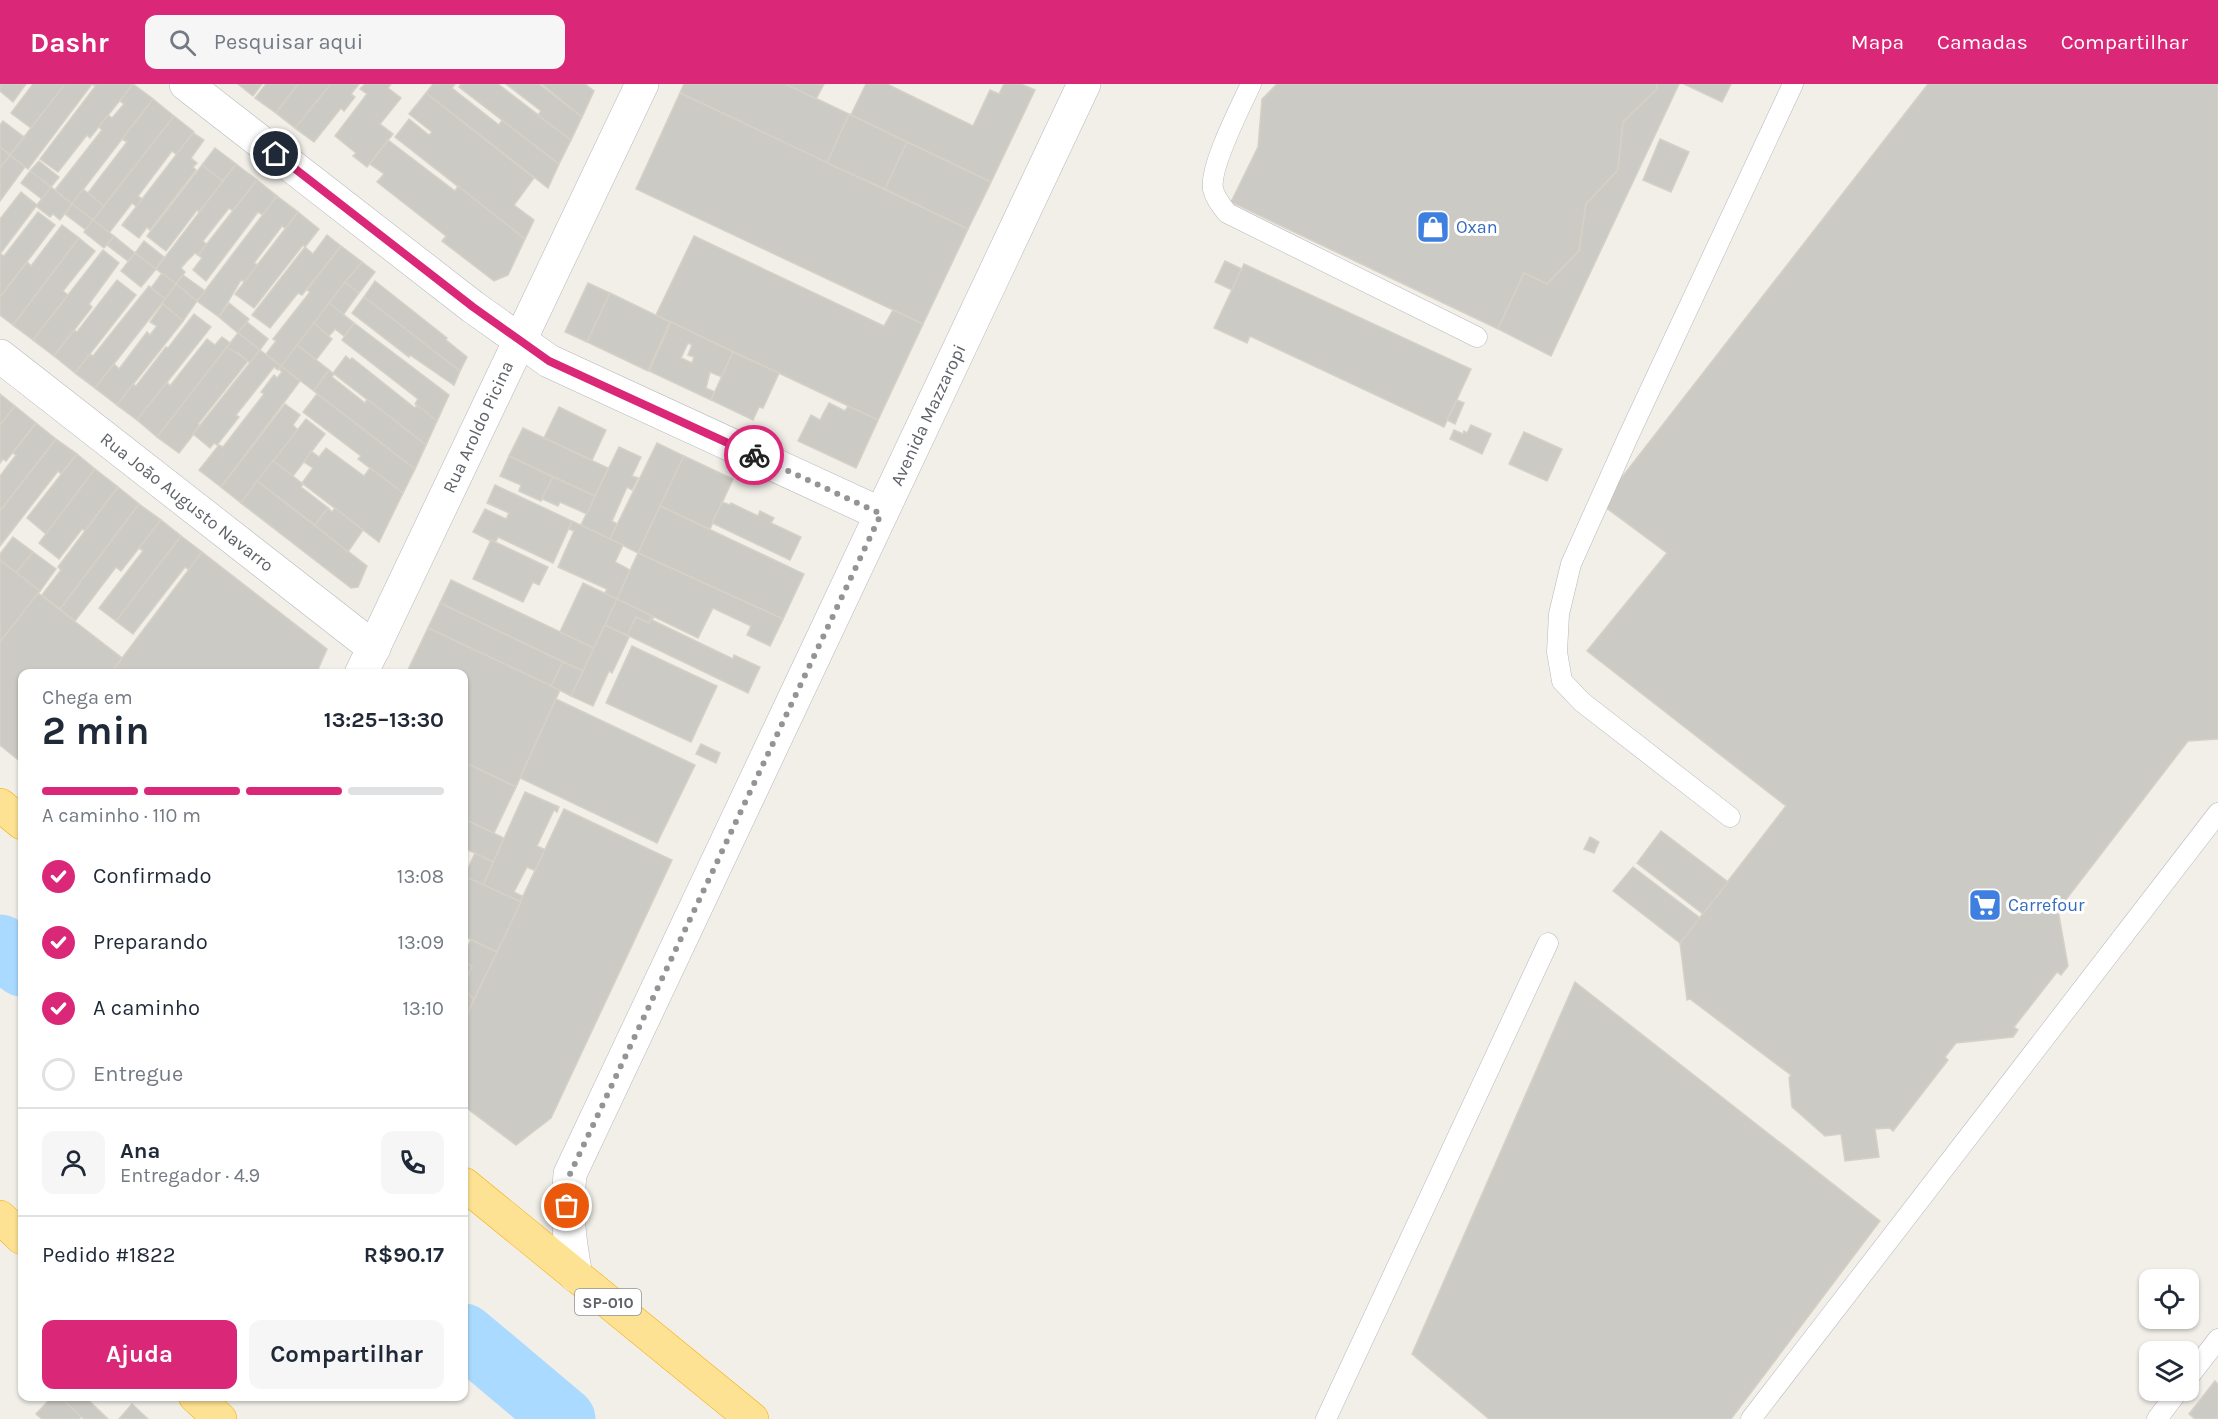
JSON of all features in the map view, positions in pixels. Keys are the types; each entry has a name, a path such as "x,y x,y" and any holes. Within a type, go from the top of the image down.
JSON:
{"highway":[{"path":"0,805 18,820"},
{"name":"SP-010","path":"468,1188 752,1419"},
{"path":"0,1217 18,1234"},
{"path":"200,1401 220,1419"}],"street":[{"path":"186,84 473,307 549,361 881,514"},
{"name":"Rua Aroldo Picina","path":"368,661 642,84"},
{"name":"Avenida Mazzaropi","path":"576,1276 569,1240 567,1206 570,1174 1084,84"},
{"name":"Rua João Augusto Navarro","path":"0,356 368,661"}],"lane":[{"path":"1251,84 1214,171 1213,188 1217,199 1227,213 1477,337"},
{"path":"1730,817 1582,702 1562,681 1557,652 1559,614 1571,564 1628,436 1793,84"},
{"path":"1750,1419 2218,813"},
{"path":"1326,1419 1548,943"},
{"path":"2199,1364 2218,1339"},
{"path":"2157,1419 2171,1401"}],"building":[{"path":"0,84 26,84 13,102 0,91"},
{"path":"33,84 65,84 31,128 11,113"},
{"path":"65,84 92,84 28,169 10,155"},
{"path":"97,84 133,84 90,138 87,135 58,172 40,159"},
{"path":"133,84 153,99 72,204 55,190 102,130 99,127 108,115 112,118 124,104 120,101"},
{"path":"238,84 262,84 253,96"},
{"path":"266,84 298,84 276,113 255,98"},
{"path":"298,84 331,84 295,128 276,113"},
{"path":"331,84 359,84 351,94 355,97 344,111 341,108 314,142 295,128"},
{"path":"365,84 391,84 388,88 401,98 380,124 393,134 367,167 353,156 356,153 335,136 367,94 360,89"},
{"path":"433,84 455,84 452,88 499,125 502,120 559,164 548,188 426,93"},
{"path":"461,84 498,84 571,140 559,164 459,87"},
{"path":"506,84 539,84 582,117 571,140 538,115 541,111"},
{"path":"542,84 585,84 594,91 582,117"},
{"path":"684,84 786,84 849,114 827,163 680,93"},
{"path":"786,84 824,84 816,99"},
{"path":"866,84 887,84 973,126 990,90 999,94 1004,84 1021,84 1035,90 991,182 851,115"},
{"name":"Oxan","path":"1277,84 1657,84 1657,89 1623,122 1618,170 1586,204 1579,251 1547,284 1524,273 1498,329 1231,202 1258,147 1262,99"},
{"path":"1657,84 1679,84 1551,356 1498,329 1524,273 1547,284 1579,251 1586,204 1618,170 1623,122 1657,89"},
{"path":"1684,84 1731,84 1722,102"},
{"path":"1928,84 2218,84 2218,739 2188,741 2058,910 2068,966 2061,975 2057,972 2014,1027 2018,1030 2013,1037 1956,1043 1945,1057 1948,1060 1893,1131 1890,1128 1875,1129 1879,1157 1845,1161 1841,1134 1825,1136 1792,1107 1789,1078 1791,1075 1690,999 1687,1000 1680,943 1786,806 1587,651 1667,553 1601,504"},
{"path":"426,93 534,178 514,205 534,220 525,239 395,137 409,119 429,135 432,132 409,114"},
{"path":"680,93 968,229 923,324 636,189"},
{"path":"153,99 174,116 104,206 88,193 127,142 122,139"},
{"path":"849,114 907,142 885,189 827,163"},
{"path":"174,116 194,132 177,155 172,151 138,196 142,199 137,207 132,203 109,233 93,220"},
{"path":"3,121 24,137 10,155 0,147 0,125"},
{"path":"193,133 204,140 191,158 197,163 193,167 196,170 150,230 147,227 139,238 122,225"},
{"path":"1660,139 1689,152 1671,192 1643,180"},
{"path":"388,140 455,191 458,186 525,239 508,275 494,281 442,241 446,236 377,182 384,174 370,164"},
{"path":"907,142 991,182 968,229 885,189"},
{"path":"0,147 10,155 0,168"},
{"path":"215,148 236,164 223,181 202,165"},
{"path":"10,155 25,167 0,201 0,168"},
{"path":"39,161 59,177 51,187 30,171"},
{"path":"236,164 257,180 233,211 229,208 203,241 207,245 198,255 195,253 181,268 185,272 176,284 156,269"},
{"path":"202,165 223,181 199,212 197,210 166,251 147,236"},
{"path":"30,171 51,187 42,199 21,183"},
{"path":"257,180 277,196 263,215 258,212 206,281 193,270 202,258 198,255"},
{"path":"51,187 72,204 60,220 53,214 50,217 36,206"},
{"path":"83,189 104,206 93,220 72,204"},
{"path":"21,192 37,205 0,254 0,219"},
{"path":"277,196 298,212 286,229 282,226 254,263 258,265 245,282 241,280 219,317 197,301"},
{"path":"72,204 93,220 86,230 65,214"},
{"path":"38,212 55,225 0,297 0,254 4,256"},
{"path":"298,212 319,229 305,247 303,245 254,308 235,294"},
{"path":"93,220 114,236 104,248 84,232"},
{"path":"62,225 79,238 13,325 0,315 0,297 27,262 31,266"},
{"path":"327,235 341,246 302,295 298,293 270,328 252,315 305,247 313,254"},
{"path":"114,236 135,253 128,261 107,245"},
{"path":"694,236 884,326 893,310 923,324 878,420 656,315"},
{"path":"79,238 95,251 63,291 68,295 33,340 13,325"},
{"path":"144,241 164,257 156,269 135,253"},
{"path":"341,246 362,262 281,366 266,354 276,341 273,339 310,292 307,290"},
{"path":"103,250 119,263 89,304 92,307 54,356 33,340"},
{"path":"135,253 156,269 141,287 121,271"},
{"path":"1225,261 1242,269 1232,290 1215,282"},
{"path":"362,262 375,272 359,293 345,282"},
{"path":"1244,264 1471,369 1444,427 1250,336 1247,343 1214,328"},
{"path":"162,273 176,284 165,299 151,288"},
{"path":"183,275 205,291 197,301 176,284"},
{"path":"117,280 136,295 75,373 54,356 74,330 77,332"},
{"path":"375,281 447,338 446,340 467,357 460,371 364,297"},
{"path":"345,282 359,293 343,315 329,303"},
{"path":"588,283 610,293 587,342 565,332"},
{"path":"176,284 197,301 183,321 162,303"},
{"path":"149,286 165,299 95,388 75,373 90,354 93,356"},
{"path":"610,293 670,322 648,371 587,342"},
{"path":"364,297 460,371 454,385 410,355 409,357 352,313"},
{"path":"229,303 249,319 238,333 219,317"},
{"path":"329,303 354,323 344,336 335,329 329,336 314,323"},
{"path":"163,304 183,321 117,405 95,388 114,364 119,369 147,332 150,335 157,326 150,322"},
{"path":"194,314 211,327 137,420 117,405 133,384 136,386"},
{"path":"247,322 268,339 260,350 238,333"},
{"path":"671,322 733,352 722,377 710,372 706,388 715,392 711,400 649,371","holes":["688,343 692,345 688,355 694,357 692,363 681,358"]},
{"path":"314,323 332,339 316,360 297,345"},
{"path":"354,323 449,395 437,421 415,404 418,399 342,340"},
{"path":"238,333 260,350 250,363 227,347"},
{"path":"222,337 230,343 157,437 137,420 167,382 170,386 207,339 215,345"},
{"path":"297,345 329,370 314,391 281,366"},
{"path":"227,347 248,361 198,424 200,426 179,453 157,437"},
{"path":"260,350 281,366 278,370 274,367 236,415 239,417 217,445 214,443 210,448 193,434"},
{"path":"733,352 779,373 763,408 759,407 753,420 711,400"},
{"path":"346,356 350,360 352,358 415,408 417,405 437,421 426,445 333,373"},
{"path":"281,366 300,381 221,487 199,470 219,445 223,447 264,394 261,392 274,375 277,378 282,372 279,369"},
{"path":"329,370 334,374 332,377 365,403 367,399 426,445 415,469 314,391"},
{"path":"0,394 15,406 0,425"},
{"path":"317,394 415,469 403,493 358,459 361,456 303,412"},
{"path":"1457,400 1464,403 1455,424 1447,420"},
{"path":"829,403 845,411 848,406 878,420 856,468 798,441 811,415 820,420"},
{"path":"285,404 300,415 293,425 298,430 241,503 221,487"},
{"path":"15,406 36,423 6,461 3,459 0,463 0,425"},
{"path":"559,407 606,430 592,460 544,438"},
{"path":"306,419 325,434 293,476 273,461"},
{"path":"36,423 56,439 0,511 0,476 16,455 13,453"},
{"path":"1471,425 1491,434 1482,454 1450,439 1454,430 1463,434 1464,431 1467,433"},
{"path":"523,428 608,468 595,496 509,456"},
{"path":"1524,432 1562,449 1547,481 1509,464"},
{"path":"56,439 77,454 61,474 58,471 0,546 0,511"},
{"path":"657,443 684,456 638,553 610,539"},
{"path":"619,447 641,457 632,476 638,478 632,490 627,487 612,521 617,524 610,539 581,525"},
{"path":"326,448 364,476 370,468 403,493 379,542 302,483 313,468 304,462 311,451 319,457"},
{"path":"77,454 95,469 46,534 27,518"},
{"path":"509,456 553,477 541,501 519,491 521,485 500,476"},
{"path":"684,456 733,479 710,529 660,506"},
{"path":"273,461 303,484 301,487 328,508 315,525 257,481"},
{"path":"95,469 118,487 85,531 82,529 59,559 39,543"},
{"path":"553,477 595,496 587,514 560,502 558,506 542,499"},
{"path":"257,481 367,566 358,587 351,588 241,503"},
{"path":"495,485 572,521 553,563 498,537 495,543 473,532 485,509 506,519 509,513 487,503"},
{"path":"118,487 139,504 60,609 42,595 61,570 58,567"},
{"path":"722,502 730,505 731,503 758,516 760,511 774,518 771,523 801,537 790,560 712,523"},
{"path":"139,504 161,520 121,571 116,567 75,621 60,609"},
{"path":"660,506 804,574 783,619 638,553"},
{"path":"328,508 332,512 335,508 363,530 348,552 315,525"},
{"path":"161,520 181,536 116,621 99,608 143,551 139,548"},
{"path":"572,521 623,545 615,562 630,570 617,599 605,593 607,589 558,567 574,531 569,529"},
{"path":"181,536 202,552 189,570 185,567 133,634 116,621"},
{"path":"13,537 33,552 16,573 0,560 0,554"},
{"path":"491,540 548,567 539,585 533,582 523,602 473,579"},
{"path":"33,552 56,569 40,591 16,573"},
{"path":"202,552 327,649 318,669 114,669"},
{"path":"638,553 783,619 770,646 747,635 751,626 713,608 698,638 617,599"},
{"path":"0,560 40,591 0,642"},
{"path":"451,580 594,648 583,671 440,603"},
{"path":"583,583 617,599 594,648 560,632"},
{"path":"38,593 122,658 114,669 18,669 18,760 0,745 0,642"},
{"path":"617,599 652,616 649,623 636,617 627,635 605,625"},
{"path":"440,603 563,662 551,686 428,628"},
{"path":"652,616 654,617 652,620 733,659 734,655 760,667 748,693 627,635 636,617 649,623"},
{"path":"605,625 629,637 612,673 609,671 593,706 571,696"},
{"path":"428,628 560,690 516,787 468,764 468,669 408,669"},
{"path":"632,646 717,686 691,742 606,703"},
{"path":"563,662 583,671 571,696 551,686"},
{"path":"556,699 695,765 657,843 520,778"},
{"path":"701,744 720,753 716,763 696,754"},
{"path":"468,764 516,787 494,833 468,821"},
{"path":"525,792 559,807 557,812 554,810 537,846 546,850 536,871 527,867 514,892 524,897 521,902 483,885"},
{"path":"564,809 672,860 551,1118 516,1145 468,1109 468,1013"},
{"path":"468,821 504,838 493,862 468,850"},
{"path":"1661,831 1728,882 1703,914 1637,863"},
{"path":"1590,837 1599,842 1594,853 1584,849"},
{"path":"475,853 493,862 483,885 468,879 468,868"},
{"path":"1633,867 1700,918 1680,943 1613,891"},
{"path":"468,878 521,902 497,952 468,938"},
{"path":"471,940 497,952 474,999 468,994 468,976 472,966 468,964 468,946"},
{"path":"468,964 472,966 468,976"},
{"path":"1575,982 1880,1221 1731,1419 1489,1419 1412,1354"},
{"path":"468,994 474,999 468,1012"},
{"path":"2215,1381 2218,1384 2218,1419 2195,1419 2189,1414"},
{"path":"48,1401 64,1401 81,1417 79,1419 42,1419 36,1414"},
{"path":"64,1401 89,1401 108,1419 84,1419"},
{"path":"132,1404 148,1419 119,1419"}],"waterway":[{"path":"0,946 18,962"},
{"path":"468,1338 564,1419"}],"way so far":[{"path":"567,1206 570,1174 881,514 754,455"}],"place":[{"name":"Oxan","path":"1433,227"},
{"name":"Carrefour","path":"1985,905"}],"route":[{"path":"276,154 473,307 549,361 754,455"}]}
